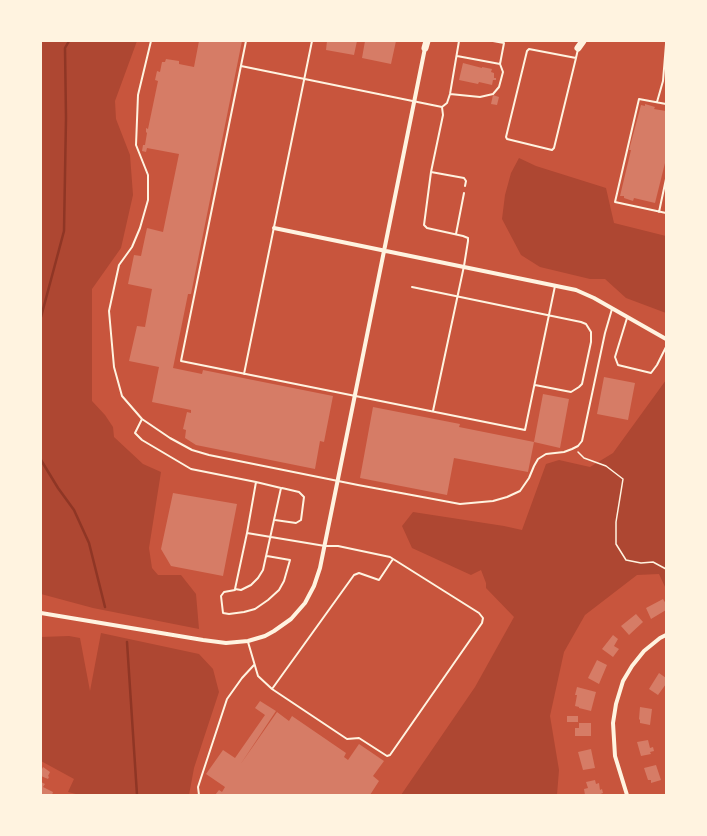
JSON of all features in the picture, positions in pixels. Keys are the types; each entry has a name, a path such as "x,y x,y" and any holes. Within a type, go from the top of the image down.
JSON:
{"street":[{"path":"41,613 226,643 248,641 265,636 291,619 305,603 318,577 325,546 426,45"},
{"path":"274,228 556,285 582,292 666,339"},
{"path":"627,795 615,756 613,723 616,704 623,681 632,666 644,651 666,635"}],"lane":[{"path":"151,41 138,95 136,145 148,175 148,200 140,228 132,247 119,266 110,311 114,367 122,396 142,419 170,438 192,450 209,455 460,504 493,501 508,497 520,491 529,478 538,459 546,454 564,452 575,448 582,441 605,333 612,308"},
{"path":"246,41 181,361 525,430 556,285"},
{"path":"244,374 312,41"},
{"path":"242,66 442,107 447,103 450,94 459,41"},
{"path":"450,94 480,97 493,94 499,86 503,72 500,64 504,43 493,41"},
{"path":"576,58 528,49 506,137 507,139 552,150 554,148 580,43"},
{"path":"657,102 663,81 666,44"},
{"path":"457,56 500,64"},
{"path":"666,104 639,99 615,202 666,214"},
{"path":"433,411 456,297 464,266 468,238 426,228 424,225 431,172 443,115 442,107"},
{"path":"431,172 464,178 466,181 466,186"},
{"path":"659,212 666,178"},
{"path":"456,234 464,193"},
{"path":"412,288 586,324 591,332 591,342 582,384 576,390 566,392 535,385"},
{"path":"627,317 615,357 618,366 651,373 666,347"},
{"path":"142,419 135,433 142,440 191,469 299,492 304,497 301,520 296,523 274,520"},
{"path":"235,590 256,482"},
{"path":"266,556 290,560 284,581 279,590 255,609 229,614 223,613 221,596 224,592 241,590 251,585 263,570 266,556 271,537 281,488"},
{"path":"247,533 325,546 338,546 390,557 479,613 483,618 482,623 390,755 386,756 359,738 347,739 272,689 258,676 248,641"},
{"path":"272,689 354,575 359,573 379,580 393,559"},
{"path":"199,795 198,787 227,699 242,678 254,665"}],"path":[{"path":"575,448 584,458 606,466 623,479 616,522 616,544 626,560 641,563 653,562 666,569"}],"shaded area":[{"path":"41,41 137,41 115,101 116,119 130,155 133,195 121,248 92,289 92,401 105,415 113,427 114,437 143,464 161,472 149,548 152,568 158,575 181,575 196,594 199,629 93,608 41,594"},
{"path":"519,158 536,166 606,188 614,223 666,236 666,313 626,298 605,279 590,279 540,267 521,255 502,219 505,195 511,173"},
{"path":"666,380 666,589 659,574 637,575 585,615 564,652 550,716 559,770 557,795 401,795 475,687 514,617 486,588 486,583 481,570 471,575 412,548 402,526 413,512 522,530 546,464 559,460 590,467 613,453"},
{"path":"101,633 199,654 213,669 219,692 194,768 189,795 80,795 68,792 74,779 41,761 41,637 69,636 80,638 90,691"}],"building":[{"path":"199,41 242,41 191,294 188,294 173,368 202,374 203,370 333,396 324,442 320,441 315,469 196,445 185,438 186,430 183,429 187,412 191,413 191,410 152,402 159,367 129,361 137,326 145,327 152,289 128,284 134,255 141,256 147,228 163,232 179,154 147,148 146,152 142,151 143,145 145,145 147,133 146,128 148,129 158,81 155,80 157,71 160,72 162,62 165,62 166,59 179,61 179,64 194,67"},
{"path":"327,41 357,41 354,55 326,50"},
{"path":"365,41 396,41 391,64 362,58"},
{"path":"463,63 492,69 491,72 494,73 494,78 496,78 496,80 493,80 492,85 459,80"},
{"path":"493,95 499,97 497,105 491,104"},
{"path":"645,104 655,107 654,109 666,111 666,159 655,203 634,198 633,201 624,198 624,196 620,196 631,150 629,150 641,105 645,106"},
{"path":"604,377 635,383 628,420 597,414"},
{"path":"543,394 569,399 560,448 534,442"},
{"path":"373,407 460,424 459,427 534,442 528,472 454,458 447,495 360,478"},
{"path":"173,493 237,504 223,576 171,566 161,549"},
{"path":"663,599 666,604 666,610 651,619 646,608"},
{"path":"636,614 643,622 629,635 621,626"},
{"path":"613,635 618,639 614,646 619,649 613,657 602,649"},
{"path":"597,660 607,665 599,684 588,678"},
{"path":"659,673 666,678 666,684 658,695 649,689"},
{"path":"577,687 596,692 591,711 575,706"},
{"path":"260,701 276,711 240,765 277,712 289,721 292,716 346,753 344,757 348,760 359,744 384,761 373,776 379,781 370,795 215,795 219,790 222,792 225,787 206,774 223,750 235,758 265,715 255,708"},
{"path":"640,707 652,709 650,725 640,723"},
{"path":"567,716 578,716 578,722 567,722"},
{"path":"579,723 591,723 591,736 575,736 575,728 579,728"},
{"path":"648,740 650,748 653,747 654,751 650,752 651,754 641,756 637,742"},
{"path":"591,749 595,768 583,770 578,752"},
{"path":"656,765 661,780 651,783 651,780 648,780 644,768"},
{"path":"43,767 50,772 48,779 41,776"},
{"path":"595,780 596,784 599,783 600,790 602,789 603,793 598,795 585,795 584,789 588,788 586,782"},
{"path":"41,782 45,784 43,787 53,792 52,795 41,795"}],"waterway":[{"path":"41,317 64,231 66,118 65,48 69,41"},
{"path":"41,460 58,488 74,510 89,543 105,607"},
{"path":"127,642 137,795"}]}
